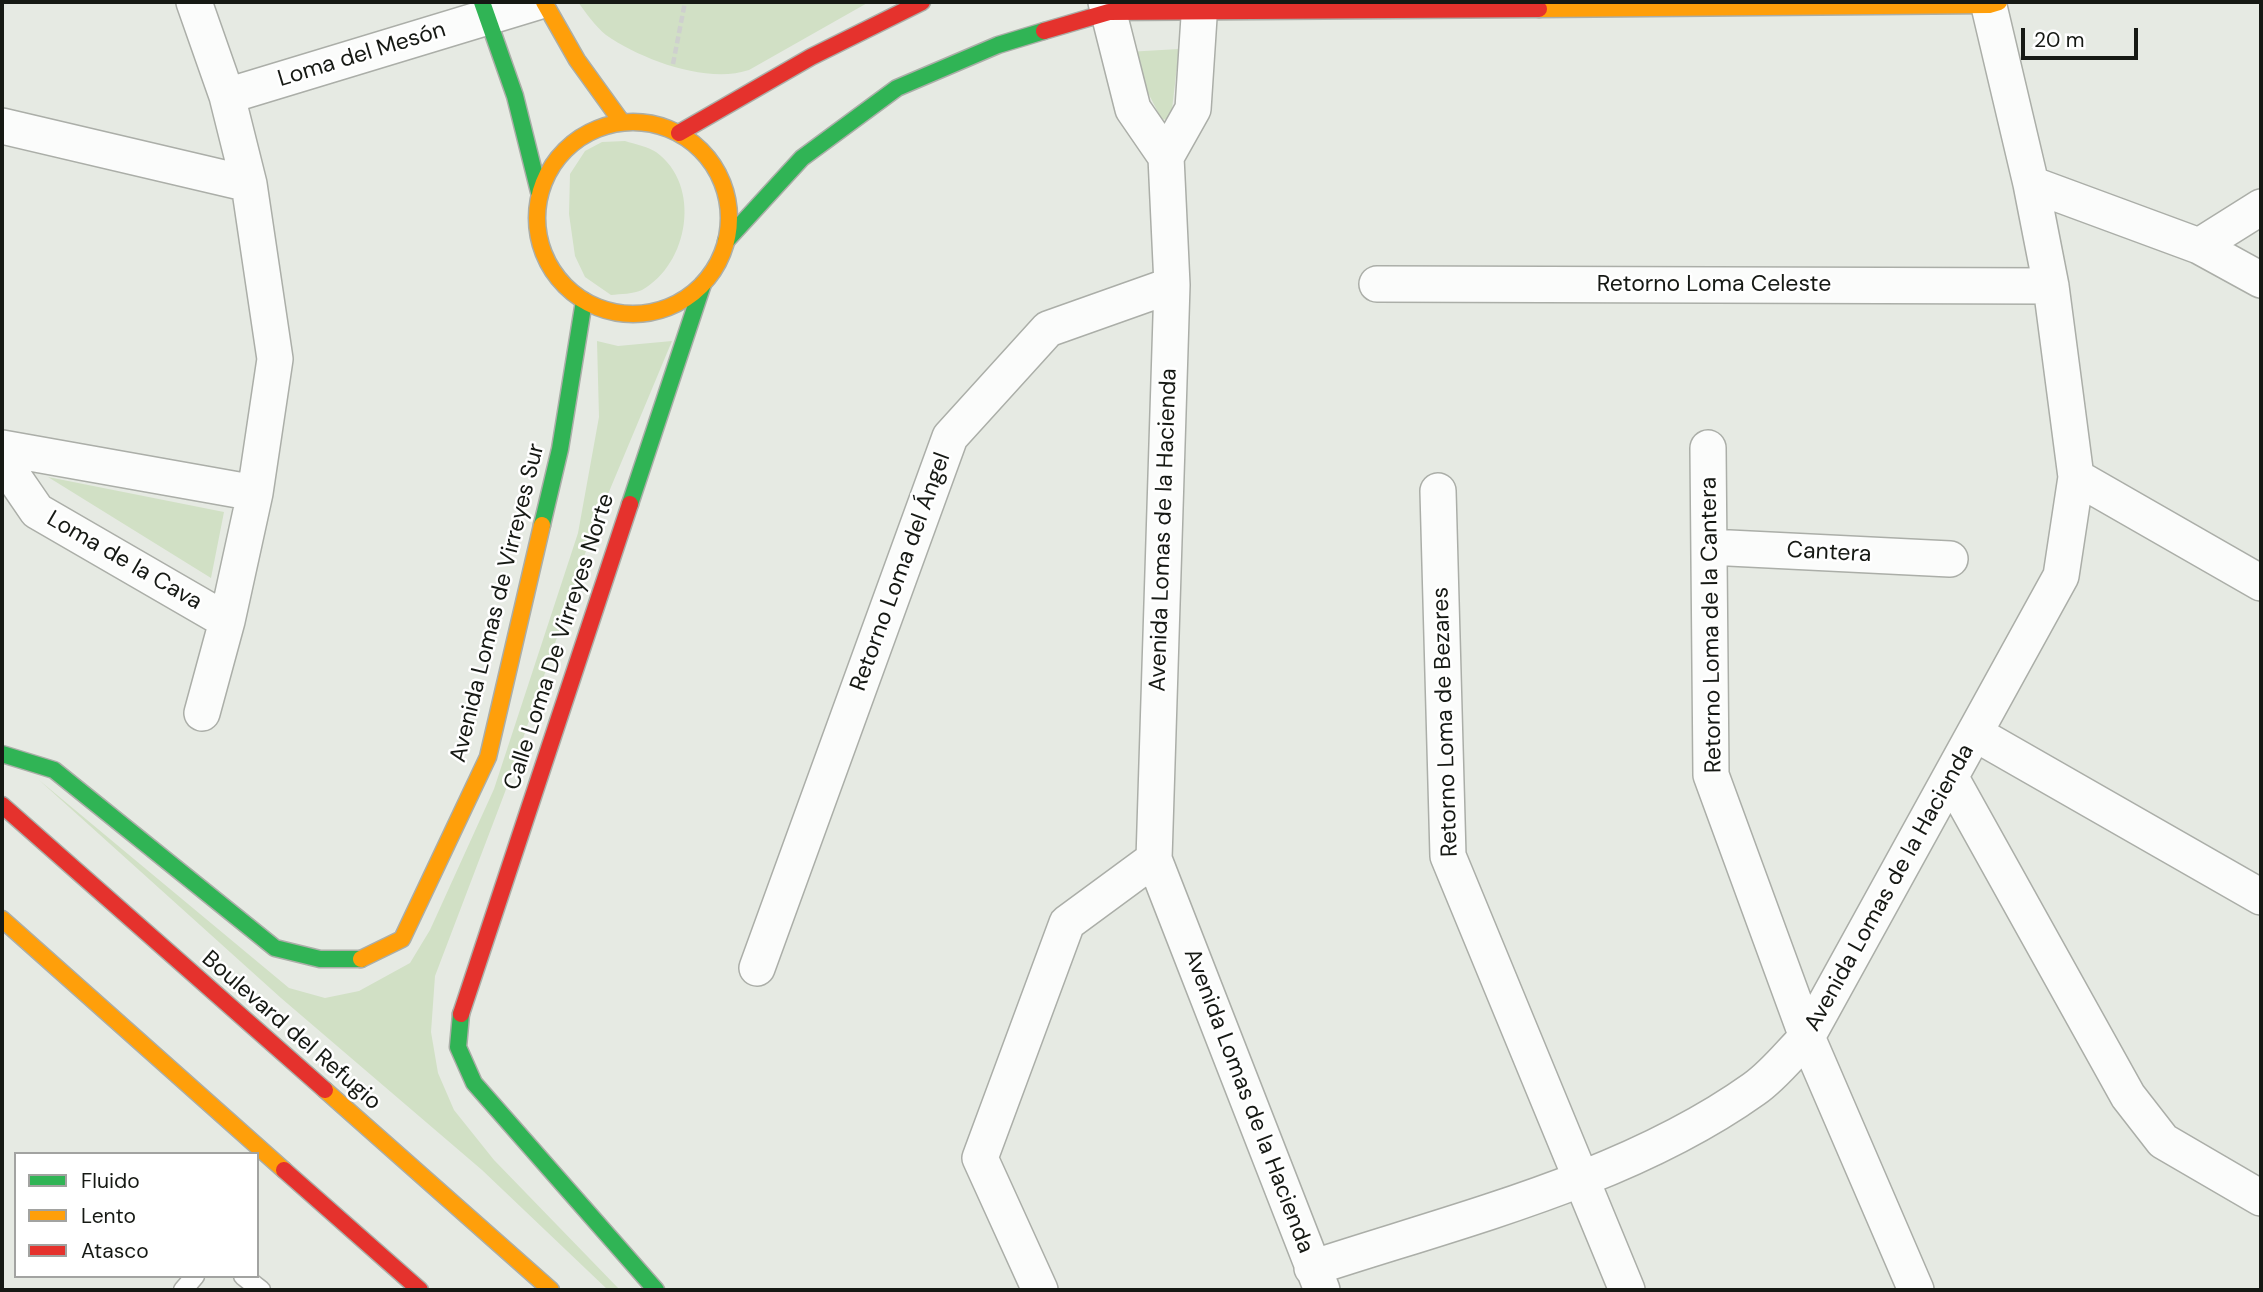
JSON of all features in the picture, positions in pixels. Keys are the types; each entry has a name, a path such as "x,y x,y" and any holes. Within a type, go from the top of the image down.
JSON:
{"street":[{"path":"194,2 227,96 249,184 275,359 255,493 228,621 202,713"},
{"name":"Loma del Mesón","path":"227,96 485,9 537,2"},
{"path":"544,2 577,60 621,121"},
{"path":"680,133 811,57 922,2"},
{"path":"726,241 802,158 897,88 998,45 1108,7 1992,3"},
{"name":"Avenida Lomas de la Hacienda","path":"1166,158 1172,285 1154,859 1317,1279 1579,1180 1689,1131 1757,1088 1807,1037 2061,576 2076,477 2051,285 1992,3"},
{"path":"1108,7 1133,109 1166,158 1194,109 1200,7"},
{"path":"485,9 515,96 539,192 536,223 543,254 559,281 584,301 608,311 634,314 659,310 683,300 703,284 717,264 726,241 729,210 721,179 704,153 680,133 651,122 621,121 569,144 539,192"},
{"path":"2,127 249,184"},
{"path":"2031,184 2199,246 2261,281"},
{"path":"2199,246 2261,207"},
{"name":"Calle Loma De Virreyes Norte","path":"656,1290 522,1141 474,1083 458,1047 461,1014 703,284"},
{"name":"Retorno Loma Celeste","path":"1377,284 2051,285"},
{"name":"Retorno Loma del Ángel","path":"757,968 950,436 1048,329 1172,285"},
{"name":"Avenida Lomas de Virreyes Sur","path":"5,755 54,770 275,948 320,959 361,959 402,939 488,757 560,449 584,301"},
{"path":"2,448 255,493"},
{"name":"Retorno Loma de la Cantera","path":"1708,448 1711,775 1807,1037 1916,1290"},
{"name":"Loma de la Cava","path":"2,460 37,511 228,621"},
{"path":"2076,477 2261,583"},
{"name":"Retorno Loma de Bezares","path":"1438,491 1447,856 1579,1180 1627,1290"},
{"name":"Cantera","path":"1709,547 1950,559"},
{"path":"1976,734 2261,897"},
{"path":"1951,778 2128,1096 2163,1141 2261,1198"},
{"name":"Boulevard del Refugio","path":"2,805 551,1290"},
{"path":"1040,1290 979,1158 1067,923 1154,859"},
{"path":"2,919 420,1290"}],"lane":[{"path":"2,734 5,755"},
{"path":"246,1278 261,1290"}],"path":[{"path":"673,64 685,2"}],"green space":[{"path":"578,2 869,2 749,70 714,74 695,72 656,61 621,44 606,35"},
{"path":"1179,49 1171,118 1162,120 1127,52"},
{"path":"625,141 656,152 671,166 680,184 684,224 679,244 658,278 642,290 611,295 585,277 575,256 569,214 570,174 585,151 602,142"},
{"path":"597,341 618,346 672,341 593,530 505,792 435,976 431,1032 438,1073 454,1110 494,1160 620,1290 608,1290 482,1170 281,998 39,780 289,988 325,998 359,991 410,963 430,930 494,789 578,533 599,417"},
{"path":"48,477 224,512 211,578"}],"traffic: fast":[{"path":"482,2 515,96 539,192"},
{"path":"726,241 802,158 897,88 998,45 1044,31"},
{"path":"630,504 703,284"},
{"path":"542,525 560,449 584,301"},
{"path":"2,754 54,770 275,948 320,959 361,959"},
{"path":"461,1014 458,1047 474,1083 656,1290"}],"traffic: slow":[{"path":"544,2 577,60 621,121"},
{"path":"1539,9 1989,5 1999,2"},
{"path":"633,122 670,130 701,150 721,181 729,218 721,255 701,286 670,306 633,314 596,306 565,286 545,255 537,218 545,181 565,150 596,130 633,122"},
{"path":"361,959 402,939 488,757 542,525"},
{"path":"2,919 284,1170"},
{"path":"325,1090 551,1290"}],"traffic: jam":[{"path":"679,133 811,57 922,2"},
{"path":"1044,31 1109,12 1539,9"},
{"path":"461,1014 630,504"},
{"path":"2,805 325,1090"},
{"path":"284,1170 420,1290"}]}
